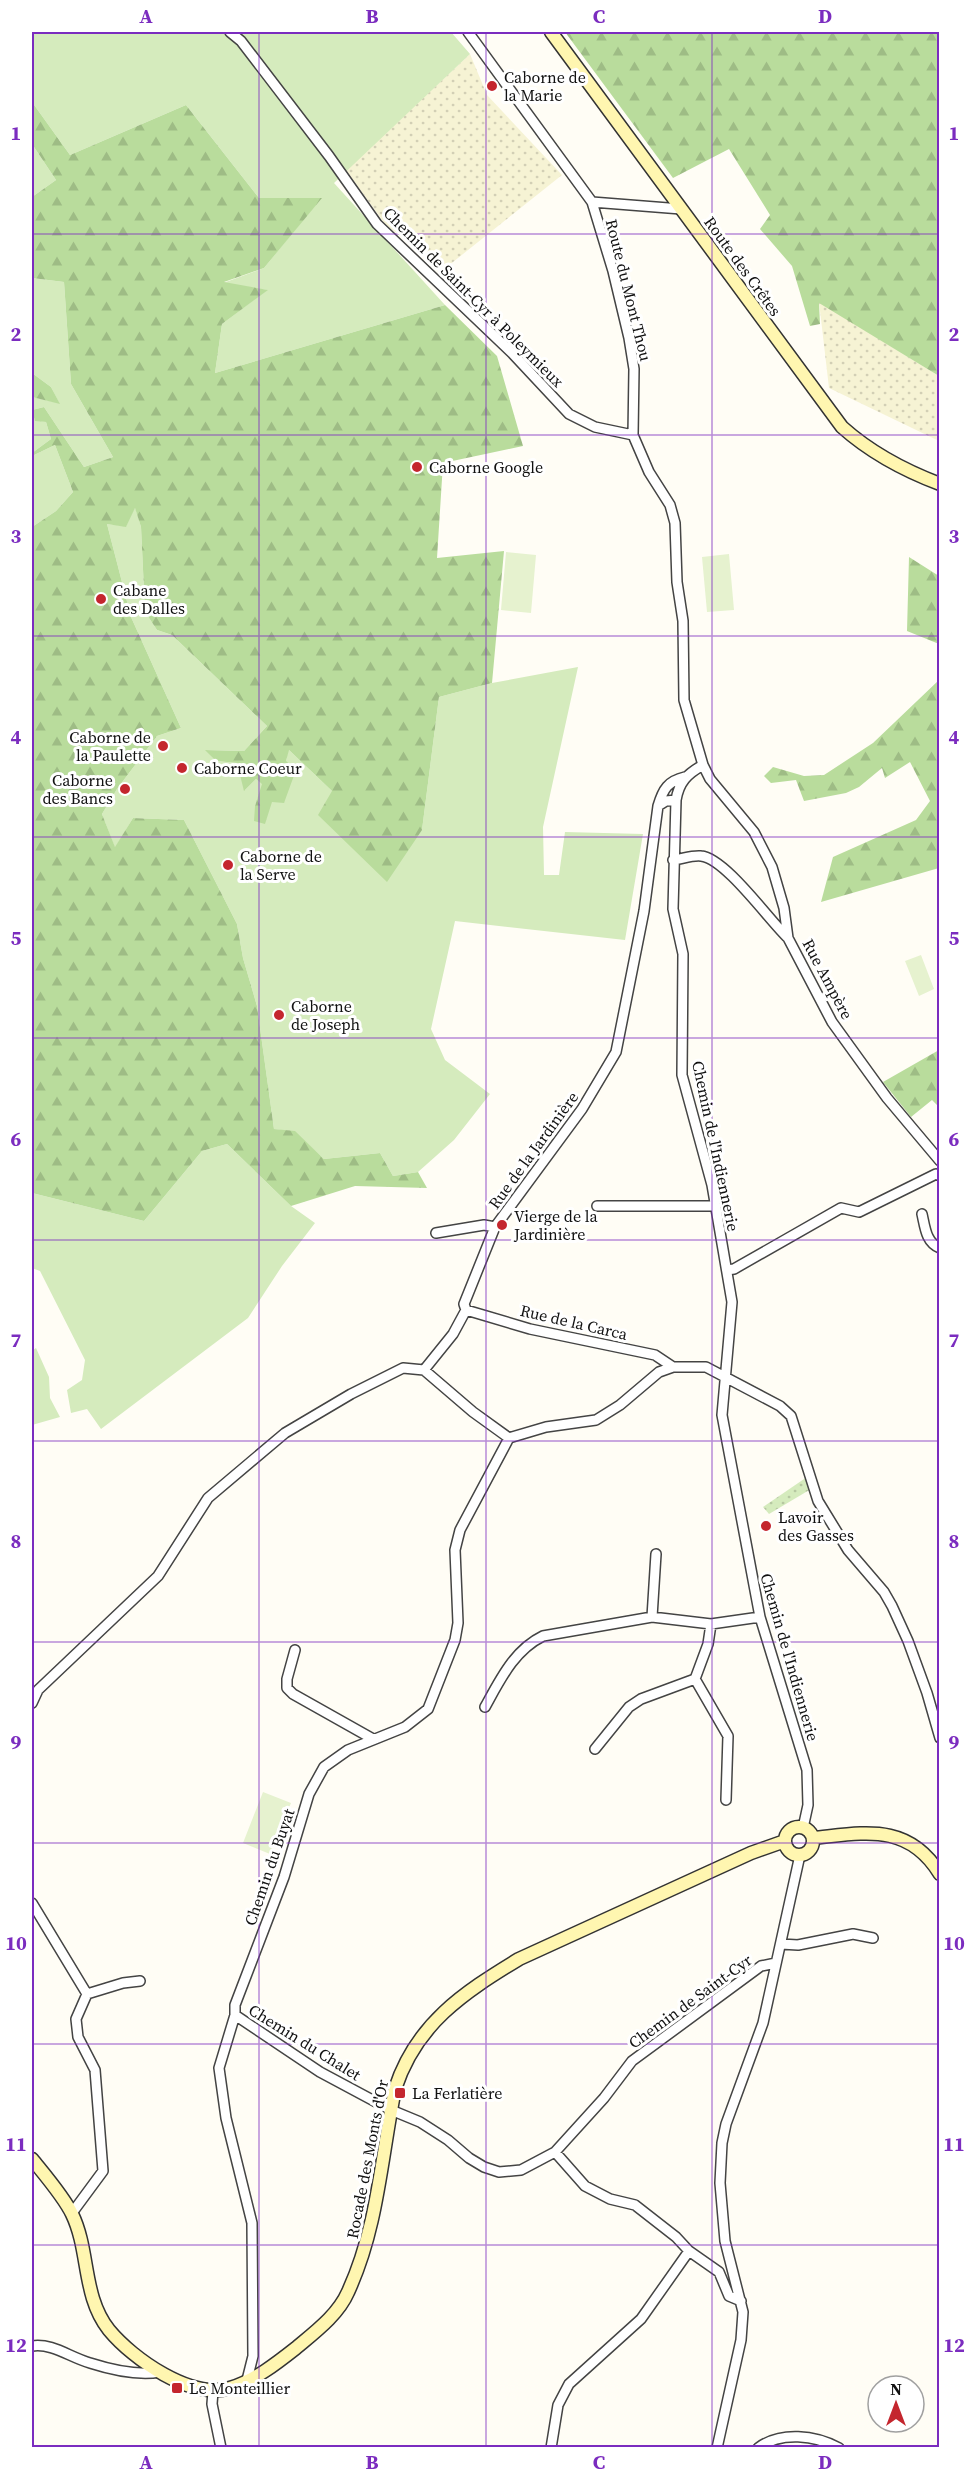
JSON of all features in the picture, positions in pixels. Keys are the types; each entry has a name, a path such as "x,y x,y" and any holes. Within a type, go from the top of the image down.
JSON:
{"street":[{"name":"Chemin de Saint-Cyr à Poleymieux","path":"230,32 241,41 377,224 512,353 569,414 595,427 633,435"},
{"name":"Route du Mont Thou","path":"468,32 592,202 613,271 629,339 634,369 633,435 649,472 670,505 675,524 677,582 683,621 684,699 703,765"},
{"name":"Route des Crêtes","path":"551,32 842,427 863,446 891,463 939,484"},
{"path":"592,202 681,209"},
{"path":"703,765 685,777 678,786 673,860 701,856 714,860 731,874 788,938"},
{"name":"Rue Ampère","path":"703,765 710,779 754,832 772,867 784,908 788,938 832,1022 887,1098 939,1161"},
{"name":"Rue de la Jardinière","path":"424,1370 453,1334 466,1310 465,1304 495,1227 582,1109 616,1052 645,911 658,806 667,785 685,777"},
{"path":"658,806 666,801 676,800"},
{"name":"Chemin de l'Indiennerie","path":"673,860 673,909 683,954 682,1075 703,1148 716,1206 732,1302 722,1415 760,1617 807,1770 808,1805 803,1828"},
{"path":"727,1270 734,1269 841,1208 859,1212 936,1174 939,1176"},
{"path":"597,1206 716,1206"},
{"path":"922,1214 927,1236 934,1246 939,1248"},
{"path":"436,1233 484,1225 495,1227"},
{"name":"Rue de la Carca","path":"466,1310 530,1329 655,1355 673,1367"},
{"path":"32,1702 38,1689 158,1576 208,1498 285,1433 351,1394 402,1368 424,1370 509,1438 546,1427 596,1420 620,1405 659,1372 673,1367 706,1367 780,1406 791,1416 818,1501 848,1550 884,1592 892,1606 924,1683 939,1738"},
{"name":"Chemin du Buyat","path":"247,2380 253,2356 252,2223 226,2118 219,2068 235,2016 235,2005 284,1877 309,1794 324,1767 348,1750 405,1727 428,1709 455,1640 458,1623 455,1550 460,1530 509,1438"},
{"path":"652,1617 656,1554"},
{"path":"485,1707 507,1668 531,1642 543,1636 652,1617 711,1624 760,1617"},
{"path":"595,1749 629,1707 640,1700 695,1679 708,1644 711,1624"},
{"path":"295,1650 287,1679 287,1688 293,1694 373,1740"},
{"path":"695,1679 728,1736 726,1800"},
{"path":"803,1828 813,1838 808,1851 800,1855 791,1853 785,1841 790,1830 803,1828"},
{"path":"813,1838 881,1833 899,1837 919,1848 932,1861 939,1874"},
{"name":"Rocade des Monts d'Or","path":"213,2391 230,2388 281,2360 322,2326 347,2295 366,2248 391,2110 402,2069 417,2041 431,2023 492,1975 519,1959 752,1852 785,1841"},
{"path":"717,2448 741,2340 743,2312 725,2241 720,2183 721,2153 726,2124 764,2023 800,1855"},
{"path":"32,1903 87,1994"},
{"path":"781,1944 798,1945 853,1934 873,1938"},
{"name":"Chemin de Saint-Cyr","path":"391,2110 420,2122 484,2167 499,2172 521,2170 555,2152 604,2098 632,2061 761,1966 776,1963"},
{"path":"72,2213 103,2171 95,2070 78,2037 76,2019 87,1994 123,1983 140,1982"},
{"name":"Chemin du Chalet","path":"235,2016 320,2072 391,2110"},
{"path":"555,2152 585,2186 610,2199 635,2205 676,2237 689,2251 719,2272 729,2296 741,2301"},
{"path":"32,2159 72,2213 80,2236 93,2301 100,2316 119,2341 160,2372 187,2384 213,2391 212,2404 222,2448"},
{"path":"551,2448 558,2405 569,2384 641,2319 689,2251"},
{"path":"32,2346 48,2345 89,2363 141,2375 160,2372"},
{"path":"758,2448 772,2439 811,2436 839,2448"}],"shaded area":[{"path":"470,54 487,95 562,175 443,270 385,224 346,170"},
{"path":"819,302 939,376 939,441 829,388"}],"green space":[{"path":"32,32 451,32 470,54 334,183 445,305 215,373 222,324 267,290 223,283 264,268 321,198 259,198 186,105 70,155 32,102"},
{"path":"565,32 939,32 939,376 819,303 820,324 810,326 792,266 760,229 770,215 729,149 673,178"},
{"path":"32,102 70,155 186,105 259,198 322,198 264,268 224,282 268,290 222,324 215,373 445,305 497,356 523,446 443,463 437,558 504,551 492,683 439,697 422,830 387,882 318,815 332,791 289,750 286,761 296,770 284,803 272,802 265,824 254,821 255,806 262,784 256,779 244,791 237,763 216,761 205,750 244,751 267,726 172,635 157,630 145,612 141,527 135,508 126,527 107,524 131,617 181,728 157,736 117,789 102,814 115,847 133,818 184,820 237,924 243,958 257,1006 274,1129 295,1131 324,1159 380,1153 393,1176 418,1172 427,1188 355,1186 291,1206 227,1144 202,1151 144,1221 32,1193 32,527 56,511 73,492 55,445 32,456 32,453 51,439 46,422 35,421 32,410 44,407 84,467 113,457 71,384 64,282 32,278 32,197 56,180 32,144"},
{"path":"32,144 56,180 32,197"},
{"path":"32,278 64,282 71,384 113,457 84,467 44,407 32,410 32,397 59,403 51,387 32,373"},
{"path":"32,373 51,387 60,404 32,397"},
{"path":"32,410 35,420 46,422 51,439 32,453"},
{"path":"55,445 73,492 56,511 32,527 32,456"},
{"path":"135,507 141,527 145,612 157,630 172,635 267,726 244,751 206,750 216,761 237,763 245,790 256,779 263,784 255,806 286,761 288,749 332,791 422,830 439,697 492,683 578,667 543,827 544,875 559,875 565,832 643,834 625,940 455,921 431,1029 445,1060 490,1094 454,1140 418,1172 393,1176 380,1153 324,1159 295,1132 274,1129 257,1006 243,958 237,924 184,820 133,818 115,848 102,814 117,789 157,736 181,728 131,617 107,524 126,526"},
{"path":"506,552 536,555 531,613 501,610"},
{"path":"729,554 734,610 707,612 702,557"},
{"path":"909,557 939,576 939,644 907,631"},
{"path":"939,680 939,868 821,902 833,857 916,820 930,801 910,762 885,778 882,768 859,787 846,793 804,801 796,780 771,783 764,776 773,767 804,776 824,775 873,743"},
{"path":"921,955 934,989 919,996 905,961"},
{"path":"939,1050 939,1107 932,1100 911,1117 883,1082"},
{"path":"227,1144 291,1206 315,1223 282,1266 248,1318 101,1429 87,1409 71,1413 67,1390 82,1380 85,1360 40,1271 32,1268 32,1193 144,1221 202,1151"},
{"path":"36,1348 49,1377 50,1398 60,1417 32,1425 32,1351"},
{"path":"807,1477 811,1489 769,1514 763,1507"},
{"path":"263,1792 291,1803 270,1854 243,1843"}],"place":[{"name":"Caborne de la Marie","path":"492,86"},
{"name":"Caborne Google","path":"417,467"},
{"name":"Cabane des Dalles","path":"101,599"},
{"name":"Caborne de la Paulette","path":"163,746"},
{"name":"Caborne Coeur","path":"182,768"},
{"name":"Caborne des Bancs","path":"125,789"},
{"name":"Caborne de la Serve","path":"228,865"},
{"name":"Caborne de Joseph","path":"279,1015"},
{"name":"Vierge de la Jardinière","path":"502,1225"},
{"name":"Lavoir des Gasses","path":"766,1526"},
{"name":"La Ferlatière","path":"400,2093"},
{"name":"Le Monteillier","path":"177,2388"}]}
